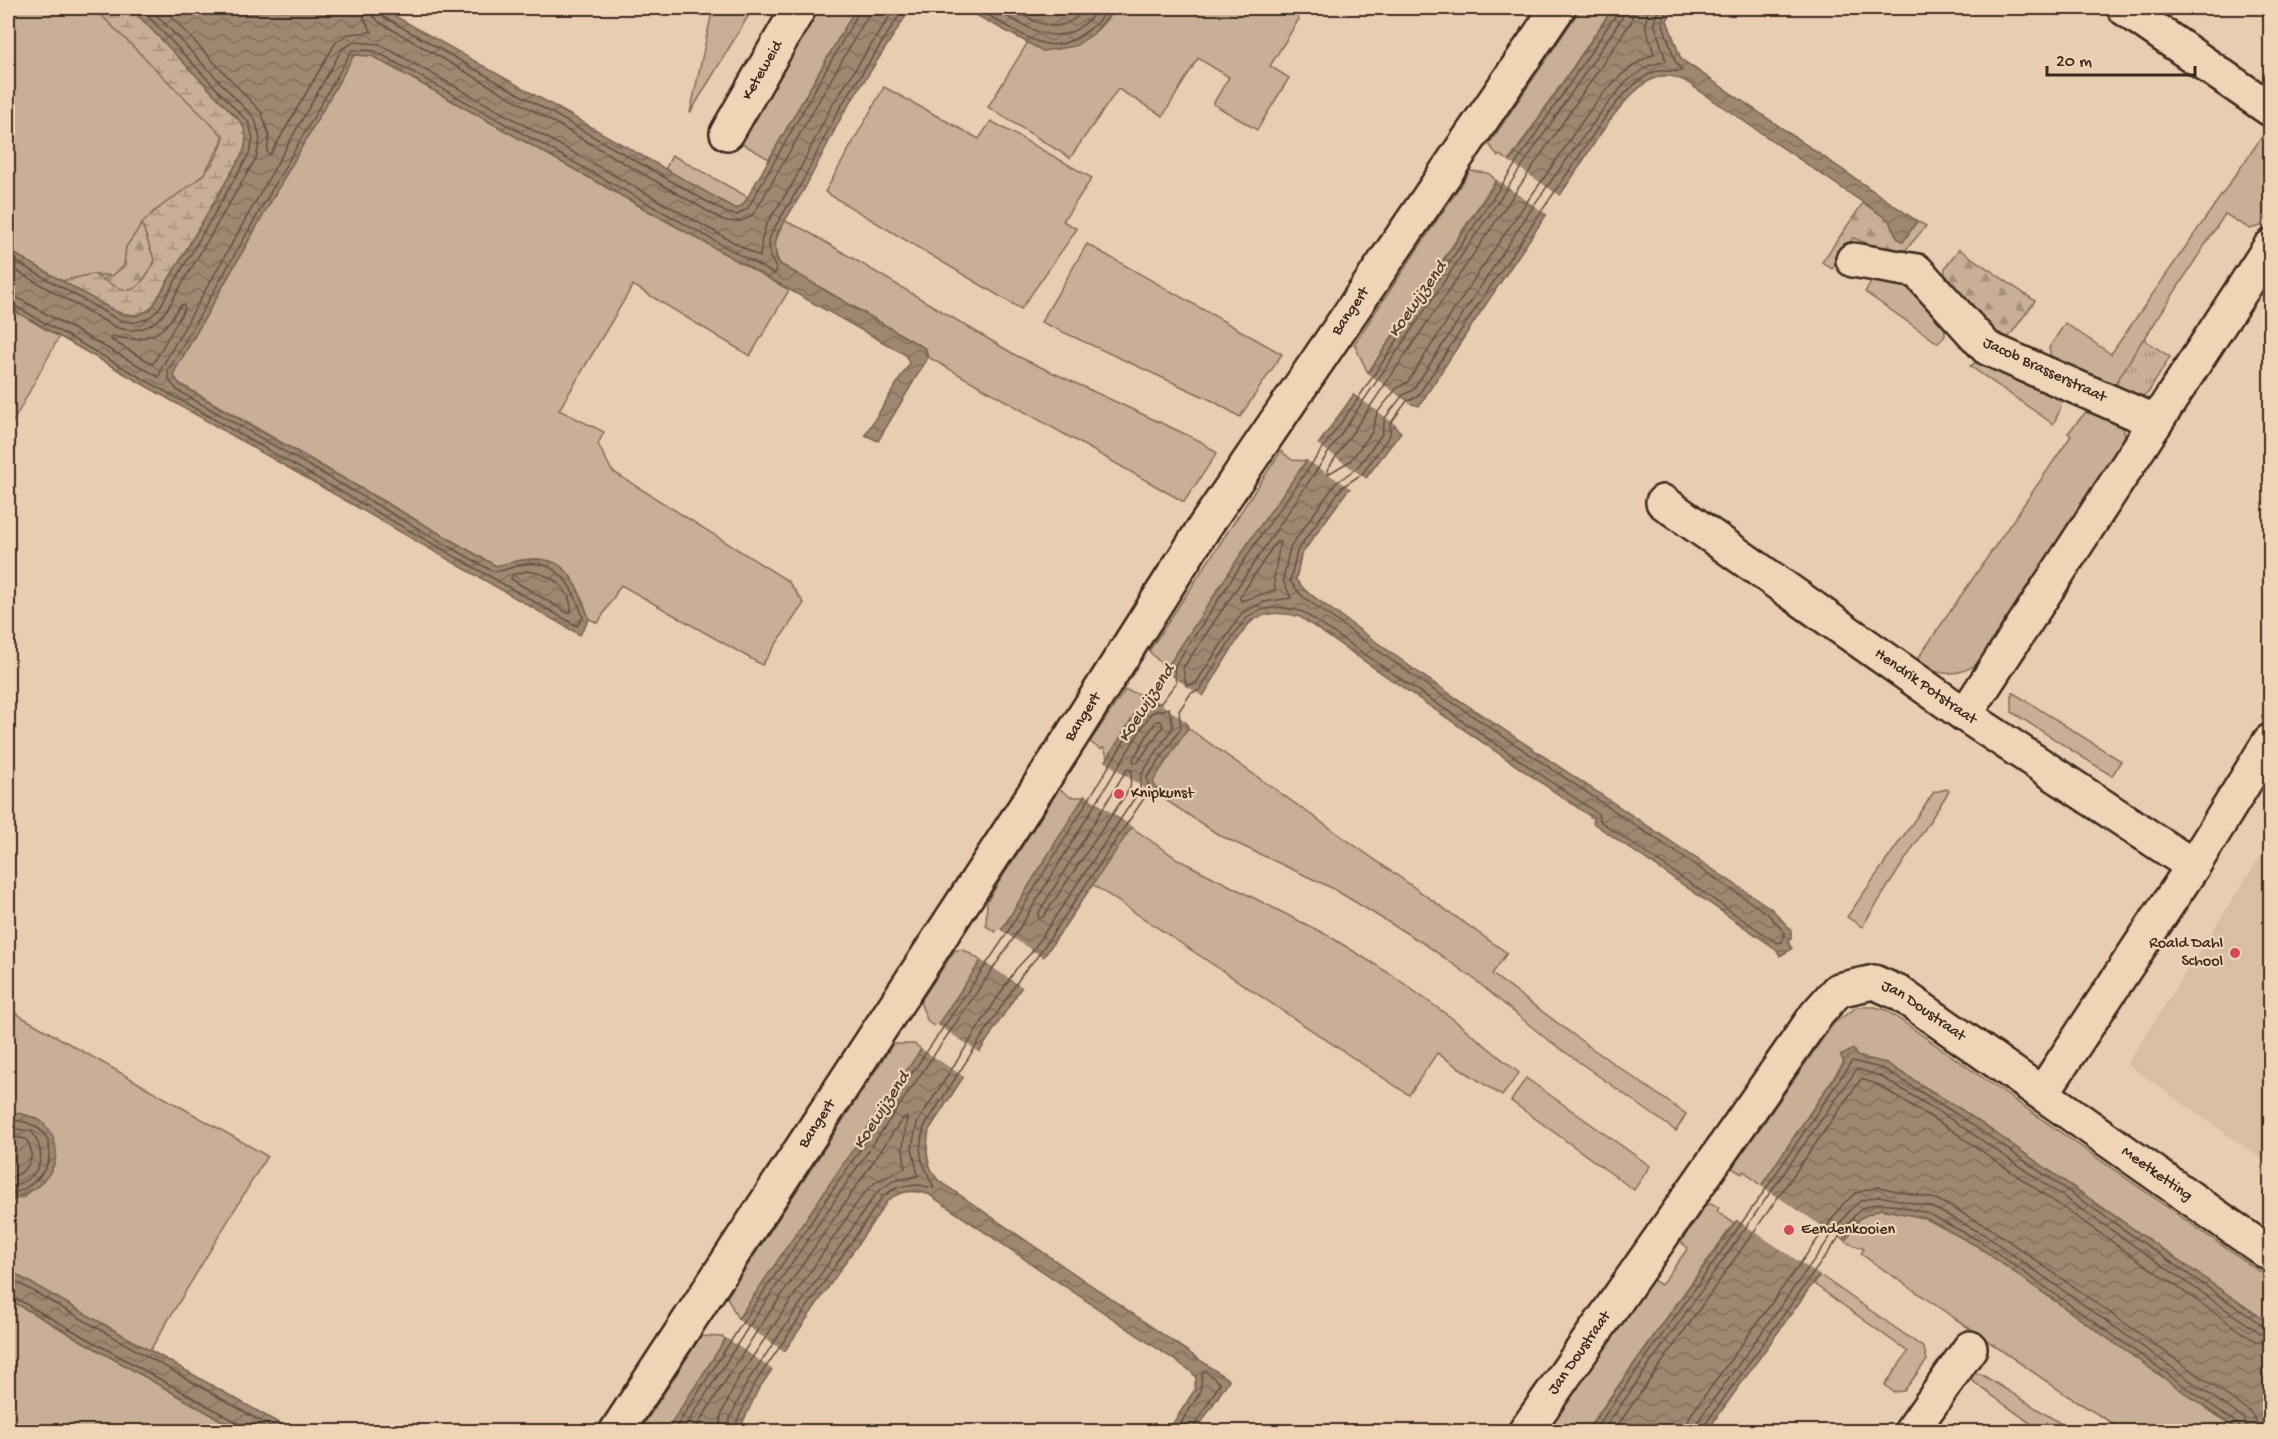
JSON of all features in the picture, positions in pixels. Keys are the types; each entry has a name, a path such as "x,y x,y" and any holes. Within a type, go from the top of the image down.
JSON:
{"street":[{"name":"Keteweid","path":"727,133 800,8"},
{"name":"Bangert","path":"616,1431 1062,751 1205,526 1558,8"},
{"path":"2124,8 2271,110"},
{"path":"1965,715 2271,247"},
{"name":"Jacob Brasserstraat","path":"1852,260 1917,271 1987,348 2156,422"},
{"name":"Hendrik Potstraat","path":"1663,502 1965,715 2193,866"},
{"path":"2043,1092 2193,866 2271,741"},
{"name":"Jan Doustraat","path":"1525,1431 1816,1016 1838,990 1874,982 1899,993 2043,1092"},
{"name":"Meetketting","path":"2043,1092 2271,1254"},
{"path":"1911,1431 1970,1348"}],"shaded area":[{"name":"Roald Dahl School","path":"2270,841 2270,1165 2127,1064"}],"green space":[{"path":"8,8 94,8 222,133 222,143 202,177 188,190 153,212 126,247 124,266 112,276 93,274 62,281 8,250"},
{"path":"94,8 131,8 239,120 246,135 244,151 154,304 145,312 134,315 109,309 62,281 93,274 123,289 135,288 141,283 155,262 142,224 200,178 210,167 224,137"},
{"path":"713,8 753,8 690,113"},
{"path":"819,8 856,8 769,159 739,142"},
{"path":"1115,8 1302,8 1296,16 1299,19 1270,66 1289,78 1257,130 1213,104 1229,77 1198,58 1163,116 1118,89 1070,158 988,107 1028,42 1040,47 1065,48 1088,37 1098,29"},
{"path":"1581,8 1613,8 1509,161 1500,155 1498,157 1489,144"},
{"path":"354,55 372,56 789,290 750,356 633,285 559,410 604,432 598,444 612,471 788,581 804,603 762,665 621,585 598,623 589,619 575,584 558,565 547,560 533,559 496,566 177,382 173,374"},
{"path":"884,87 979,139 991,121 1092,178 1063,221 1077,229 1021,309 825,192"},
{"path":"2266,131 2270,135 2270,211 2261,226 2250,229 2225,214 2114,386 2052,361 2049,348 2065,323 2111,354"},
{"path":"672,155 748,197 741,206 730,208 665,170"},
{"path":"1470,171 1488,173 1496,180 1368,373 1354,344"},
{"path":"1863,203 1890,221 1903,241 1917,221 1926,226 1904,252 1895,254 1853,238 1832,269 1822,262"},
{"path":"785,221 805,230 1017,356 1200,441 1217,453 1184,502 928,357 926,349 780,264 775,247"},
{"path":"142,224 155,262 141,283 129,290 123,289 93,274 112,276 124,266 126,247"},
{"path":"1087,244 1282,354 1240,417 1213,401 1041,322"},
{"path":"1959,249 2035,301 2008,338 2001,339 1944,282 1945,268"},
{"path":"1878,279 1911,286 1945,324 1945,336 1938,343 1865,292 1871,282"},
{"path":"8,307 59,337 8,431"},
{"path":"2143,339 2170,357 2148,393 2140,397 2114,386"},
{"path":"1980,360 2056,394 2061,405 2053,424 1970,366"},
{"path":"2096,412 2120,425 2123,428 2124,439 1985,658 1968,669 1951,673 1934,671 1916,661 2071,436 2068,433 2085,413"},
{"path":"1281,451 1292,460 1306,461 1166,669 1149,651"},
{"path":"1125,690 1146,696 1108,758 1104,748 1100,749 1090,742"},
{"path":"2012,692 2121,761 2112,776 2012,712"},
{"path":"1188,728 1507,953 1492,974 1587,1045 1686,1114 1676,1131 1544,1037 1474,979 1426,945 1332,888 1219,835 1155,793 1157,790 1152,782"},
{"path":"1059,789 1071,797 1084,797 999,934 986,926 987,901"},
{"path":"1947,789 1949,791 1862,927 1847,917 1934,792"},
{"path":"1131,827 1179,860 1329,936 1392,975 1453,1019 1519,1073 1502,1096 1437,1053 1409,1095 1092,884"},
{"path":"955,950 964,950 982,961 937,1028 928,1022 920,1002"},
{"path":"1857,1007 1875,1007 1886,1010 2270,1279 2270,1324 1962,1110 1886,1063 1841,1055 1844,1062 1761,1186 1744,1171 1742,1174 1732,1168 1834,1023"},
{"path":"8,1009 267,1156 149,1352 8,1270 8,1201 25,1197 19,1113 8,1114"},
{"path":"893,1044 914,1044 923,1050 738,1319 727,1297"},
{"path":"1526,1078 1650,1166 1634,1190 1511,1101"},
{"path":"1707,1203 1719,1207 1717,1212 1734,1223 1586,1431 1547,1431 1653,1280 1661,1285 1688,1248 1681,1242"},
{"path":"1880,1209 1925,1218 1977,1246 2239,1431 2125,1431 2068,1396 1861,1254 1864,1249 1845,1242 1860,1218"},
{"path":"1820,1275 1924,1348 1927,1360 1904,1391 1893,1392 1885,1385 1908,1352 1814,1284"},
{"path":"8,1299 240,1431 8,1431"},
{"path":"701,1336 723,1337 726,1340 666,1431 639,1432"},
{"path":"1975,1373 1981,1374 2073,1431 2041,1431 1967,1377"}],"water":[{"path":"131,8 381,8 736,209 743,205 856,8 911,8 843,114 775,240 776,256 780,264 926,349 927,359 878,441 865,435 909,364 906,355 372,56 354,55 173,374 180,385 496,566 533,559 558,564 575,584 589,619 580,635 8,307 8,250 120,314 135,316 151,310 244,151 246,135 239,120"},
{"path":"963,8 1115,8 1093,34 1075,46 1043,51"},
{"name":"Koewijzend","path":"1613,8 1675,8 1667,20 1681,59 1917,221 1903,242 1897,238 1890,221 1685,81 1666,76 1655,78 1631,96 1608,123 1419,406 1412,404 1395,427 1401,432 1366,478 1347,491 1301,555 1296,580 1306,591 1422,675 1772,909 1791,930 1791,939 1788,941 1792,949 1780,956 1776,949 1593,823 1594,819 1300,617 1288,614 1261,616 1245,629 1203,696 1196,697 1184,714 1188,728 1153,781 1157,790 1028,977 929,1130 927,1144 929,1162 938,1180 1229,1380 1196,1431 1168,1431 1194,1391 1196,1378 1192,1372 928,1194 912,1191 888,1200 758,1390 742,1424 743,1431 666,1432 738,1319 999,934 1146,696 1158,698 1171,679 1166,669 1252,537 1352,397"},
{"path":"1853,1049 1857,1056 1886,1063 1962,1110 2270,1324 2270,1431 2239,1431 1977,1246 1925,1218 1880,1209 1860,1218 1707,1431 1586,1432 1761,1186 1844,1063 1841,1056"},
{"path":"19,1113 41,1121 51,1134 56,1147 55,1159 43,1181 21,1196 8,1201 8,1114"},
{"path":"8,1270 293,1431 240,1431 8,1299"}],"pier":[{"path":"1506,159 1562,197 1548,215 1494,178"},
{"path":"1365,371 1416,408 1399,427 1351,392"},
{"path":"1316,443 1368,480 1353,490 1305,459"},
{"path":"1164,671 1205,698 1197,700 1187,715 1188,723 1147,694 1156,695 1168,679"},
{"name":"Knipkunst","path":"1103,760 1156,796 1134,828 1083,793"},
{"path":"999,929 1046,959 1024,988 979,959"},
{"path":"936,1024 982,1054 966,1078 920,1048"},
{"name":"Eendenkooien","path":"1758,1184 1848,1243 1822,1277 1734,1218"},
{"path":"735,1318 788,1354 775,1371 724,1337"}],"place":[{"name":"Knipkunst","path":"1119,794"},
{"name":"Roald Dahl School","path":"2235,953"},
{"name":"Eendenkooien","path":"1789,1230"}]}
